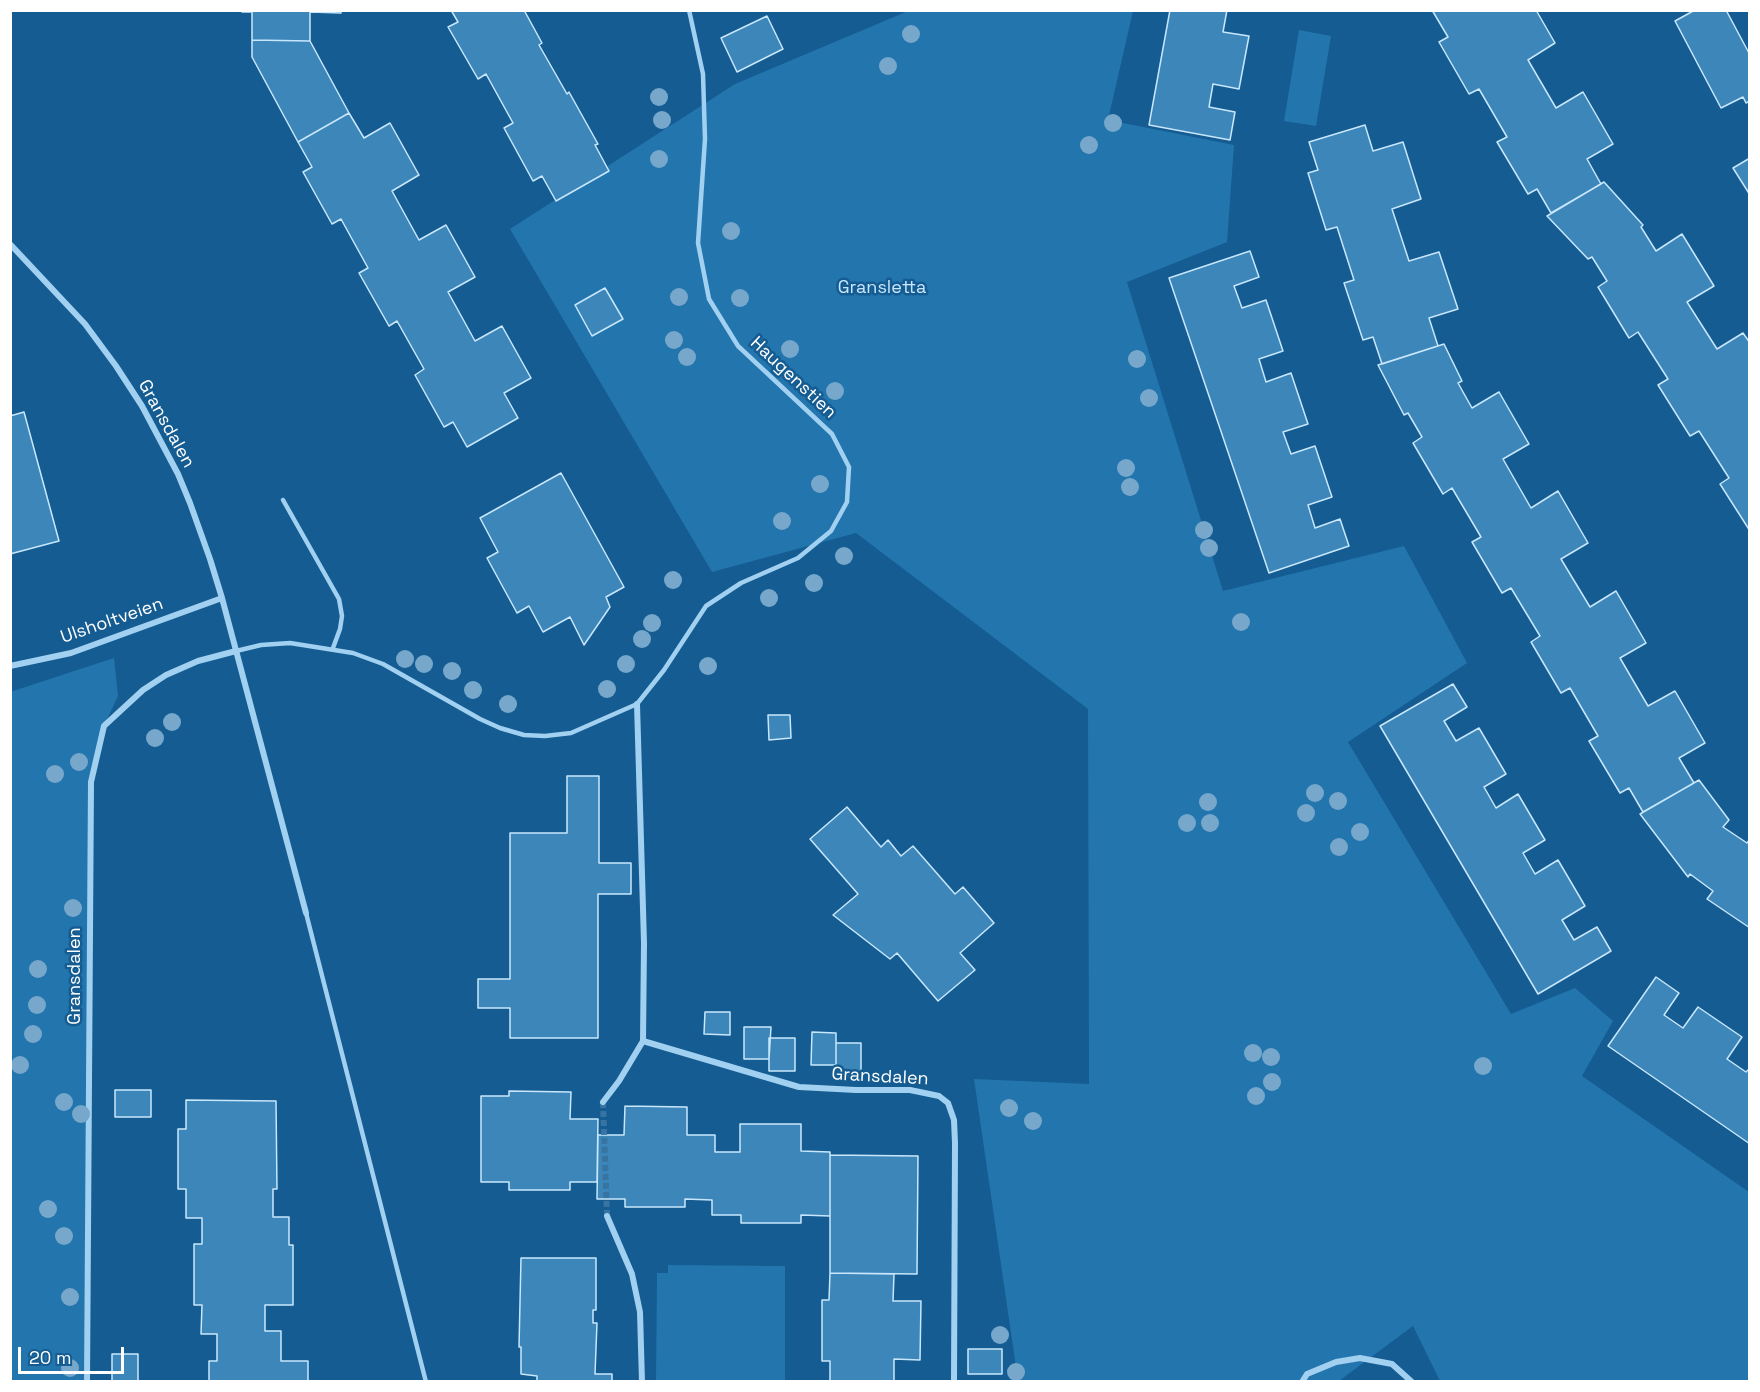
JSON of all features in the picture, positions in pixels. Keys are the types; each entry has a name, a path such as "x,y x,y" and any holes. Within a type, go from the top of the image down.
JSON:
{"street":[{"name":"Gransdalen","path":"10,244 85,324 116,366 162,442 190,503 222,598 306,913"},
{"name":"Ulsholtveien","path":"10,666 70,653 222,598"},
{"name":"Gransdalen","path":"87,1382 91,782 104,726 143,690 166,675 198,662 236,651"},
{"path":"603,1102 619,1081 643,1041 644,943 637,704"},
{"name":"Gransdalen","path":"643,1041 799,1087 910,1090 939,1096 948,1103 954,1120 956,1143 954,1382"},
{"path":"607,1216 632,1274 640,1312 642,1382"},
{"path":"1302,1382 1307,1374 1336,1362 1360,1358 1392,1364 1412,1382"}],"lane":[{"name":"Haugenstien","path":"236,651 261,645 290,643 353,652 383,664 480,719 524,735 545,736 571,733 637,704 664,670 706,606 741,583 798,558 831,531 847,502 849,467 832,434 738,346 709,299 698,243 705,139 703,75 689,10"},
{"path":"283,500 339,599 342,616 333,648"},
{"name":"Gransdalen","path":"306,913 426,1382"}],"green space":[{"name":"Gransletta","path":"908,11 1133,11 1108,120 1234,145 1227,242 1127,282 1223,591 1404,546 1467,663 1348,742 1511,1014 1575,988 1613,1021 1582,1076 1749,1192 1749,1381 1440,1381 1413,1326 1339,1381 1018,1381 974,1079 1089,1084 1088,709 856,533 712,572 510,229 735,84"},
{"path":"1299,30 1331,36 1316,126 1284,121"},
{"path":"114,658 118,696 104,726 91,782 87,1381 11,1381 10,692"},
{"path":"668,1265 785,1266 785,1381 656,1381 657,1273 668,1273"}],"building":[{"path":"242,10 341,10 341,13 310,12 310,41 252,40 252,12 242,12"},
{"path":"451,10 524,10 542,43 539,45 598,144 595,145 609,171 556,201 542,176 533,181 504,128 513,123 486,74 478,79 448,27 458,22"},
{"path":"1170,10 1227,10 1223,32 1249,36 1239,89 1213,84 1209,107 1235,112 1230,140 1149,125"},
{"path":"1432,10 1536,10 1555,43 1528,60 1556,108 1583,92 1613,144 1587,159 1601,184 1551,213 1537,189 1528,194 1497,142 1507,137 1479,89 1469,94 1439,42 1448,37"},
{"path":"1695,10 1726,10 1750,55 1750,101 1746,103 1743,97 1721,108 1675,21"},
{"path":"767,16 783,49 737,72 721,38"},
{"path":"252,40 310,41 349,113 298,142 252,57"},
{"path":"349,113 364,138 390,123 419,175 392,191 419,240 446,225 475,277 448,292 475,341 502,326 531,378 504,393 518,418 467,447 453,422 444,427 415,375 424,369 397,321 389,326 359,273 368,268 341,219 332,224 303,172 312,167 298,142"},
{"path":"1365,125 1373,151 1403,142 1421,199 1392,209 1409,261 1439,252 1458,309 1429,318 1438,346 1382,364 1373,337 1363,340 1344,283 1354,280 1337,227 1326,230 1308,173 1318,170 1309,142"},
{"path":"1750,158 1750,195 1733,168"},
{"path":"1604,182 1643,225 1641,227 1656,251 1682,234 1714,286 1687,302 1717,349 1743,333 1750,343 1750,531 1720,484 1729,478 1699,431 1690,436 1658,385 1668,379 1638,332 1629,338 1598,287 1607,281 1592,257 1588,259 1547,216"},
{"path":"1250,251 1259,277 1234,286 1242,308 1266,300 1283,351 1259,359 1266,382 1291,373 1308,424 1283,432 1291,454 1315,446 1332,497 1308,505 1315,528 1340,519 1349,546 1269,573 1169,278"},
{"path":"605,288 623,319 592,336 575,305"},
{"path":"1444,344 1462,381 1458,383 1472,408 1499,392 1529,444 1503,459 1531,508 1558,491 1588,543 1561,559 1590,607 1616,591 1646,643 1620,658 1648,706 1675,691 1705,743 1679,758 1694,783 1643,812 1629,788 1620,793 1589,741 1598,736 1570,688 1561,693 1531,642 1540,636 1511,588 1502,593 1472,542 1481,537 1452,488 1443,494 1413,443 1422,437 1408,413 1404,415 1378,365"},
{"path":"24,412 59,541 10,554 10,416"},
{"path":"561,473 624,587 606,597 610,607 584,645 570,617 543,632 529,606 517,613 487,558 498,552 480,518"},
{"path":"1453,684 1467,707 1444,721 1456,741 1479,728 1506,774 1484,787 1496,808 1518,794 1545,840 1523,853 1535,874 1558,860 1585,906 1562,920 1574,940 1597,927 1611,951 1538,994 1380,726"},
{"path":"768,715 790,715 791,738 769,740"},
{"path":"567,776 599,776 599,863 631,863 631,894 598,894 598,1038 510,1038 510,1008 478,1008 478,979 510,979 510,833 567,833"},
{"path":"1699,780 1729,820 1723,827 1747,843 1750,839 1750,928 1707,899 1713,891 1690,874 1688,877 1640,814"},
{"path":"847,807 881,847 888,840 901,856 913,846 955,894 963,887 994,923 960,953 975,970 938,1001 897,953 890,959 833,915 858,894 810,839"},
{"path":"1656,977 1679,993 1664,1015 1683,1028 1698,1007 1742,1037 1727,1059 1746,1072 1750,1068 1750,1144 1608,1046"},
{"path":"705,1012 730,1012 730,1035 704,1034"},
{"path":"744,1027 771,1027 769,1059 744,1059"},
{"path":"812,1032 836,1033 836,1065 811,1065"},
{"path":"769,1038 795,1038 795,1071 769,1071"},
{"path":"836,1043 861,1043 861,1076 836,1076"},
{"path":"115,1090 151,1090 151,1117 115,1117"},
{"path":"509,1091 571,1092 570,1119 598,1119 597,1182 570,1182 570,1190 509,1190 509,1182 481,1182 481,1096 509,1096"},
{"path":"186,1100 276,1101 277,1189 273,1189 273,1217 289,1217 289,1245 293,1245 293,1305 265,1305 265,1331 281,1331 281,1361 308,1361 308,1382 209,1382 209,1361 217,1361 217,1334 201,1334 202,1305 194,1305 194,1244 202,1244 202,1218 186,1218 186,1189 178,1189 178,1129 186,1129"},
{"path":"625,1106 687,1107 687,1135 715,1135 715,1152 740,1152 740,1124 801,1124 801,1151 830,1152 830,1216 801,1215 801,1223 741,1223 741,1215 712,1215 712,1200 685,1199 685,1207 625,1207 625,1199 597,1199 598,1135 624,1135"},
{"path":"830,1155 918,1156 917,1274 830,1273"},
{"path":"521,1258 596,1258 596,1310 593,1310 593,1323 597,1323 595,1374 612,1374 612,1382 537,1382 537,1376 521,1374 521,1347 519,1347"},
{"path":"830,1273 894,1274 893,1301 921,1301 920,1360 894,1359 894,1382 830,1382 830,1361 822,1361 822,1300 829,1300"},
{"path":"968,1349 1002,1349 1002,1374 968,1374"},
{"path":"112,1354 138,1354 138,1382 112,1382"}],"tunnel":[{"path":"603,1102 607,1216"}]}
